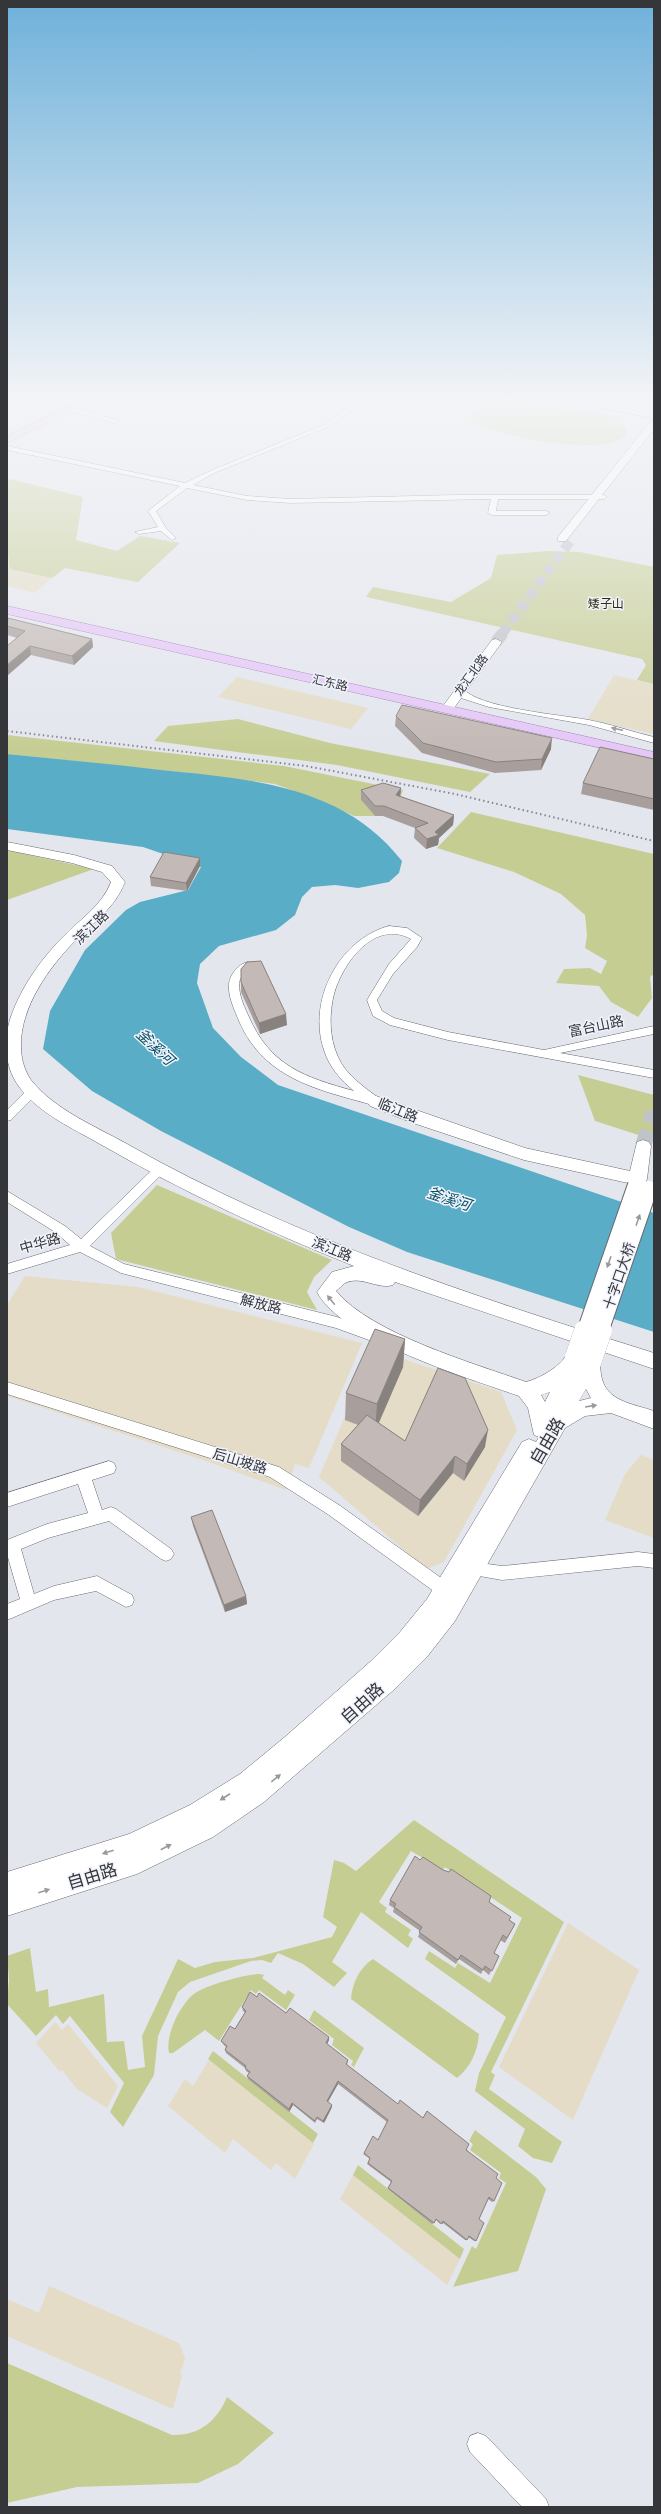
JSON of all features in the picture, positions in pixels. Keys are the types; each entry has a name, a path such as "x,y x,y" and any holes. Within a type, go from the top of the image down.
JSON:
{"main road":[{"path":"566,539 584,517"},
{"name":"汇东路","path":"7,603 445,705 654,756"},
{"name":"汇东路","path":"7,610 445,705 654,747"},
{"name":"龙汇北路","path":"492,641 460,690 445,705 492,641"},
{"name":"滨江路","path":"7,841 79,855 113,866 126,881 121,898 70,946 50,973 27,1015 21,1044 33,1090"},
{"name":"滨江路","path":"7,846 74,858 107,869 118,882 114,896 63,944 40,975 18,1016 12,1045 18,1074 51,1107 158,1171 332,1250 440,1289 654,1360"},
{"name":"临江路","path":"376,1102 419,1119 524,1154 644,1184"},
{"name":"十字口大桥","path":"583,1360 644,1184 643,1146"},
{"path":"425,1354 350,1316 330,1302 326,1292 331,1282 340,1275 353,1272 403,1284 440,1289"},
{"name":"解放路","path":"425,1354 526,1390"},
{"path":"526,1390 537,1389 583,1360 594,1388 601,1398 611,1405 654,1420"},
{"name":"自由路","path":"7,1903 137,1862 204,1828 256,1794 366,1699 418,1650 447,1614 473,1569 583,1360"},
{"path":"526,1390 534,1398 549,1426 573,1411 586,1407 611,1405"},
{"name":"自由路","path":"7,1884 131,1845 198,1814 248,1782 378,1670 408,1640 435,1606 549,1426"}],"street":[{"path":"156,517 163,530 172,538"},
{"path":"140,532 163,530"},
{"path":"460,690 464,696 473,700 562,720 580,721 654,740"},
{"name":"临江路","path":"376,1102 358,1088 332,1058 326,1031 329,993 338,972 362,942 371,935 382,930 409,932 417,938 415,944 396,962 382,980 372,1000 377,1013 390,1021 448,1036 544,1053"},
{"path":"248,965 238,974 232,988 246,1028 264,1055 298,1077 376,1102"},
{"name":"富台山路","path":"544,1053 654,1030"},
{"path":"544,1053 654,1074"},
{"path":"7,1117 33,1090"},
{"path":"81,1248 158,1171"},
{"name":"解放路","path":"7,1196 60,1229 81,1248 121,1268 337,1323 425,1354"},
{"name":"中华路","path":"7,1269 81,1248"},
{"name":"后山坡路","path":"7,1388 274,1472 334,1510 445,1590"},
{"path":"7,1500 109,1468"},
{"path":"83,1476 97,1517"},
{"path":"29,1603 10,1546 47,1531 111,1514 166,1554"},
{"path":"473,1569 502,1573 638,1559 654,1561"},
{"path":"7,1612 54,1593 97,1582 126,1600"},
{"path":"478,2444 538,2507"}],"shaded area":[{"path":"7,545 10,569 52,578 35,593 7,586"},
{"path":"614,675 654,684 654,734 588,719"},
{"path":"237,677 368,708 351,729 218,697"},
{"path":"25,1276 138,1287 362,1343 309,1468 295,1464 286,1490 206,1461 7,1396 7,1305"},
{"path":"374,1349 501,1392 517,1430 444,1562 426,1569 319,1477"},
{"path":"641,1455 654,1460 654,1538 605,1520 625,1474"},
{"path":"568,1923 639,1970 573,2120 499,2067"},
{"path":"55,2022 62,2030 68,2024 118,2086 107,2108 77,2089 62,2070 60,2072 36,2043"},
{"path":"209,2060 314,2144 295,2179 276,2163 271,2170 233,2139 225,2153 168,2106 185,2079 193,2086"},
{"path":"353,2175 460,2259 447,2285 340,2199"},
{"path":"49,2286 179,2343 185,2358 180,2374 182,2376 173,2409 7,2336 7,2299 39,2313"}],"green space":[{"path":"7,517 80,517 76,540 117,551 140,536 180,543 138,582 65,568 52,578 10,569 7,545"},
{"name":"矮子山","path":"548,551 580,552 654,567 654,684 637,680 646,665 642,659 366,597 373,587 451,602 491,578 497,555"},
{"path":"238,719 330,743 490,774 470,792 337,765 154,741 168,726"},
{"path":"7,735 284,766 403,790 400,798 361,800 375,816 354,816 323,802 275,784 197,774 7,754"},
{"path":"471,812 654,854 654,974 650,977 652,998 638,1017 611,1002 599,986 556,983 564,969 590,968 601,974 607,961 585,948 587,935 585,915 561,894 514,872 437,848"},
{"path":"7,850 94,869 7,900"},
{"path":"578,1075 654,1095 654,1140 595,1121"},
{"path":"157,1185 332,1260 314,1277 307,1292 317,1310 116,1259 111,1233"},
{"path":"414,1820 564,1922 491,2072 495,2075 489,2089 562,2142 552,2163 533,2158 518,2146 525,2129 475,2091 479,2073 506,2017 425,1959 429,1951 455,1968 458,1963 490,1983 522,1918 445,1867 443,1870 411,1851 379,1902 387,1908 385,1912 411,1930 408,1935 413,1939 408,1948 361,1912 332,1962 347,1973 334,1987 303,1964 278,1953 271,1963 262,1960 251,1961 190,1982 178,1992 158,2036 154,2075 123,2127 110,2112 124,2083 70,2016 63,2024 56,2015 36,2036 7,2004 9,1979 7,1956 30,1948 36,1992 48,1989 49,2007 104,1994 107,2042 124,2041 128,2070 145,2067 142,2036 178,1959 195,1968 215,1962 253,1958 332,1937 337,1927 323,1917 334,1860 344,1863 356,1871"},
{"path":"373,1959 479,2034 477,2047 472,2059 466,2069 457,2078 351,1999 355,1981 364,1966"},
{"path":"260,1974 264,1975 262,1978 285,1995 288,1990 295,1995 286,2010 259,1990 256,1994 251,1990 219,2041 205,2030 173,2053 169,2053 169,2038 175,2020 189,1998 201,1990 227,1980"},
{"path":"314,2010 364,2048 354,2067 351,2065 353,2061 332,2045 334,2039 309,2020"},
{"path":"213,2051 318,2134 313,2143 208,2059"},
{"path":"475,2130 536,2177 546,2189 518,2271 453,2287 472,2246 476,2249 506,2183 499,2178 501,2173 470,2150 473,2144 469,2141"},
{"path":"358,2165 464,2249 460,2259 353,2175"},
{"path":"7,2363 172,2435 182,2435 199,2430 212,2420 218,2413 227,2397 274,2433 238,2464 198,2483 77,2487 7,2503"}],"water":[{"name":"釜溪河","path":"7,754 228,777 293,790 323,801 352,816 378,836 402,861 399,873 389,882 358,888 335,885 312,887 302,897 295,915 276,930 219,946 200,964 197,983 213,1028 241,1057 278,1085 654,1213 654,1332 407,1252 349,1227 161,1131 92,1091 43,1049 50,1011 85,950 126,910 140,902 188,890 201,867 143,847 7,829"}],"building":[{"path":"8,618 92,639 72,656 30,646 7,665 7,646 25,631 7,626"},
{"path":"402,705 552,738 542,759 496,762 423,743 396,716"},
{"path":"600,747 654,759 654,799 583,783"},
{"path":"383,783 401,788 396,795 454,815 435,832 439,835 427,839 415,828 428,823 384,806 375,806 361,790"},
{"path":"164,852 200,858 186,883 150,877"},
{"path":"261,961 286,1014 259,1023 241,982 241,969 247,962"},
{"path":"375,1329 405,1339 377,1404 346,1393"},
{"path":"438,1368 465,1378 488,1430 467,1464 455,1456 420,1500 341,1444 367,1415 405,1441"},
{"path":"212,1510 246,1596 224,1605 191,1517"},
{"path":"415,1856 420,1860 423,1857 443,1870 449,1872 451,1869 491,1896 489,1902 511,1917 509,1920 515,1924 507,1938 503,1935 494,1953 499,1956 492,1971 485,1966 483,1970 461,1955 458,1960 419,1932 422,1927 394,1907 396,1904 390,1900"},
{"path":"250,1992 257,1997 259,1993 286,2013 290,2008 329,2037 326,2043 348,2060 346,2064 398,2104 400,2100 423,2118 427,2111 469,2144 466,2150 498,2174 496,2178 502,2183 494,2201 489,2197 479,2219 484,2223 476,2241 469,2236 467,2240 443,2221 442,2224 436,2219 434,2223 388,2188 392,2181 368,2163 370,2158 364,2153 373,2136 378,2140 388,2120 338,2081 327,2101 332,2105 323,2121 317,2117 315,2121 292,2103 289,2109 247,2076 250,2072 245,2068 246,2066 225,2050 227,2046 221,2041 230,2026 235,2029 246,2011 242,2007"}],"tunnel":[{"path":"502,634 571,540"},
{"path":"496,642 503,633"},
{"path":"643,1146 654,1112"}],"railway":[{"path":"7,731 306,766 455,794 654,841"}]}
